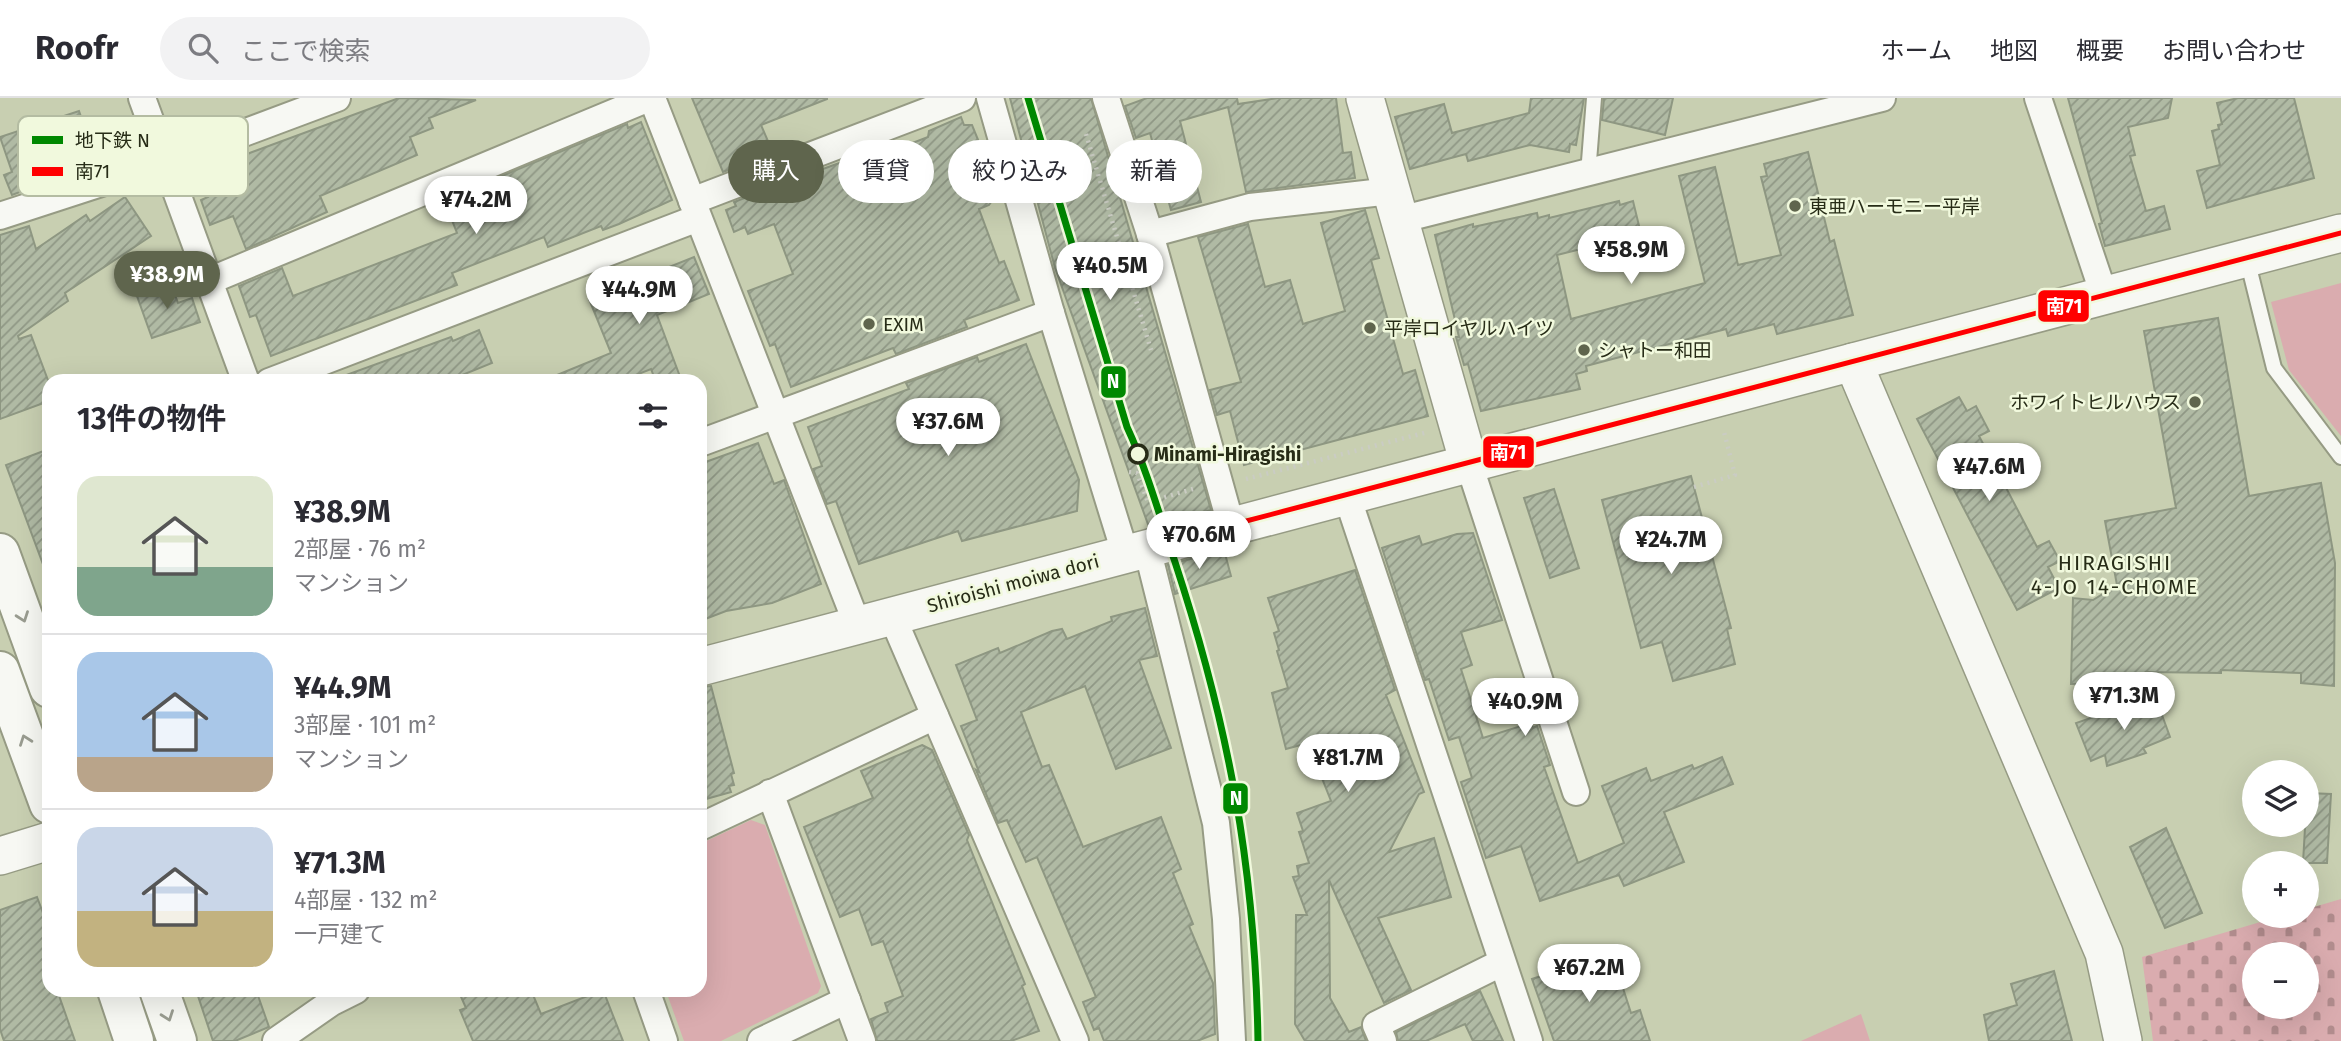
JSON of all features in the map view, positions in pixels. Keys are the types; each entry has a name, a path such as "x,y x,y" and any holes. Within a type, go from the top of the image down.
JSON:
{"highway":[{"path":"0,553 42,669"},
{"path":"0,671 42,785"},
{"path":"119,997 134,1041"},
{"path":"161,997 177,1041"}],"main road":[{"path":"1365,98 1469,464"},
{"name":"Shiroishi moiwa dori","path":"707,665 2341,233"},
{"path":"1853,362 2104,953 2123,1041"},
{"path":"0,856 42,843"}],"street":[{"path":"142,98 149,116"},
{"path":"248,131 337,98"},
{"path":"209,281 650,98 857,624"},
{"path":"289,374 695,210 962,98"},
{"path":"990,98 1051,313 1136,550 1216,823 1226,919 1232,1041"},
{"path":"1106,98 1150,234 1231,526"},
{"path":"2038,98 2104,295"},
{"path":"1150,234 1250,207 1395,205 1588,174 1873,99"},
{"path":"0,216 61,196"},
{"path":"178,196 243,374"},
{"path":"707,440 1051,313"},
{"path":"1469,464 1576,792"},
{"path":"1347,496 1529,1041"},
{"path":"892,616 1075,1041"},
{"path":"707,824 935,716"},
{"path":"770,793 862,1041"},
{"path":"1383,1041 1376,1025 1501,963"},
{"path":"276,1041 341,997"},
{"path":"648,997 664,1041"},
{"path":"761,1041 847,1000"}],"lane":[{"path":"1588,174 1594,98"},
{"path":"2247,257 2274,368 2341,457"}],"path":[{"path":"1083,124 1154,360"},
{"path":"1125,460 1129,473 1138,473 1148,502 1435,430 1457,428"},
{"path":"1694,487 1735,475 1724,432"},
{"path":"1190,478 1194,491"}],"green space":[{"path":"2341,283 2341,436 2289,370 2271,302"},
{"path":"751,820 765,825 821,986 818,993 721,1041 684,1041 668,997 707,997 707,841"},
{"path":"2341,899 2341,1041 2153,1041 2142,957 2242,927 2319,928 2319,905"},
{"path":"1861,1014 1870,1041 1801,1041"}],"building":[{"path":"399,98 476,100 429,118 433,128 410,137 417,155 320,196 327,212 246,249 233,216 210,225 201,200 208,196 248,196 248,154"},
{"path":"692,98 827,98 761,125 767,140 728,140 728,170 723,172"},
{"path":"1010,98 1091,98 1106,150 1106,203 1122,203 1211,510 1149,527 1055,268 1038,203 1092,203 1092,140 1021,140"},
{"path":"1147,98 1237,98 1238,104 1278,98 1336,98 1343,153 1351,152 1355,178 1246,192 1228,107 1180,121 1185,140 1152,140 1150,133 1136,138 1125,106"},
{"path":"1531,98 1584,98 1576,145 1570,144 1569,152 1530,145 1468,161 1466,154 1410,169 1395,117 1444,104 1452,133 1529,113"},
{"path":"1604,98 1673,98 1665,135 1602,120"},
{"path":"2068,98 2172,98 2168,118 2128,127 2135,155 2130,156 2146,211 2164,206 2170,229 2105,246 2099,224 2102,223"},
{"path":"2238,98 2294,98 2314,178 2207,208 2197,171 2220,165 2212,131 2219,129 2218,125 2222,124 2217,103"},
{"path":"79,111 81,116 64,116"},
{"path":"961,117 964,125 972,125 978,140 948,140 948,203 990,203 979,209 999,263 1004,261 1019,300 964,320 967,327 896,354 893,348 791,387 775,344 770,346 748,291 793,274 774,224 748,234 745,227 734,232 726,210 736,206 734,203 824,203 824,169 838,164 838,203 934,203 934,140 920,140 928,137 929,131"},
{"path":"641,122 672,200 619,224 603,230 601,226 548,247 544,237 452,273 457,285 271,356 256,315 250,317 239,286 282,268 293,296 457,233 444,200 627,124 628,128"},
{"path":"18,131 18,193 12,195 4,175 12,172 0,137"},
{"path":"1808,152 1830,242 1834,240 1853,315 1777,334 1774,324 1728,336 1726,329 1586,366 1587,371 1576,374 1580,389 1481,411 1468,364 1464,365 1456,337 1459,337 1435,235 1473,224 1473,227 1537,213 1538,218 1549,215 1549,218 1619,201 1620,205 1633,201 1641,234 1557,255 1571,319 1705,283 1679,176 1715,167 1738,265 1781,255 1761,177 1767,176 1764,164"},
{"path":"125,197 151,236 65,293 68,301 18,336 19,339 31,335 46,374 42,374 42,404 0,419 0,235 29,226 36,249 86,215 90,221"},
{"path":"1169,203 1197,203 1171,210"},
{"path":"1365,210 1379,258 1371,260 1403,374 1415,370 1428,416 1244,465 1230,411 1217,415 1210,390 1241,382 1198,237 1248,224 1265,287 1290,280 1303,324 1345,311 1321,223"},
{"path":"694,257 709,294 657,315 679,374 653,374 651,369 638,374 560,374 611,353 589,299"},
{"path":"171,284 178,303 192,298 200,322 152,338 137,296"},
{"path":"2218,318 2249,496 2321,483 2335,563 2334,686 2301,683 2301,673 2221,670 2221,673 2146,672 2149,681 2071,684 2073,598 2093,600 2117,585 2105,521 2176,508 2144,331"},
{"path":"479,330 492,363 465,374 349,374 451,337 453,341"},
{"path":"1026,344 1079,480 1077,511 962,541 958,531 859,564 836,501 827,504 813,469 822,466 808,427 909,389 906,383 977,357 979,362"},
{"path":"1959,397 1967,411 1976,406 1989,431 1979,436 2037,547 2049,541 2060,561 2048,567 2059,588 2017,610 1917,419"},
{"path":"758,443 774,484 784,480 821,584 772,603 726,611 707,618 707,461"},
{"path":"42,452 42,562 6,465"},
{"path":"1691,476 1731,628 1727,629 1735,664 1673,681 1662,642 1641,648 1602,500"},
{"path":"1554,489 1579,568 1550,578 1524,498"},
{"path":"1473,533 1502,620 1461,632 1472,665 1461,669 1483,738 1531,723 1533,728 1537,726 1550,765 1544,767 1578,863 1624,843 1602,786 1646,768 1651,781 1692,765 1694,769 1722,757 1733,784 1664,812 1684,862 1624,886 1619,875 1540,901 1521,846 1486,858 1461,782 1472,778 1459,737 1449,740 1429,679 1425,680 1382,548 1419,536 1422,545 1457,534"},
{"path":"1224,550 1231,576 1175,594 1168,565"},
{"path":"1355,570 1395,690 1386,695 1424,792 1419,794 1389,852 1434,838 1451,897 1378,918 1411,990 1384,1003 1329,880 1330,998 1349,1032 1361,1027 1366,1041 1305,1041 1295,1024 1296,915 1307,915 1293,877 1299,876 1297,866 1309,863 1299,832 1303,831 1297,813 1331,801 1308,743 1286,749 1272,693 1288,688 1274,633 1279,631 1268,598"},
{"path":"1145,608 1157,656 1139,660 1171,748 1116,769 1085,686 1021,712 1042,767 1049,765 1083,847 1161,817 1181,869 1173,873 1193,924 1189,926 1213,983 1215,1034 1197,1041 1104,1041 1099,1028 1094,1030 1083,1002 1096,997 1037,857 1026,862 1007,820 998,823 961,726 977,720 956,665 998,648 1000,653 1052,631 1062,629 1067,639 1112,621 1111,617"},
{"path":"707,686 711,686 734,773 731,774 734,785 729,786 731,792 707,799"},
{"path":"2155,696 2170,737 2143,748 2146,753 2107,766 2105,755 2091,761 2076,723"},
{"path":"922,745 932,750 969,835 967,840 1025,984 1022,986 1039,1031 1011,1041 877,1041 871,1019 888,1012 885,1003 903,996 883,941 872,945 859,909 840,917 804,827 873,798 861,771"},
{"path":"2319,794 2331,794 2327,863 2319,863 2319,851 2304,851 2304,837 2319,837"},
{"path":"2166,828 2202,913 2165,928 2130,847"},
{"path":"37,897 42,910 42,997 59,997 75,1041 4,1041 0,1029 0,910"},
{"path":"1612,954 1631,1013 1640,1010 1650,1041 1554,1041 1532,979"},
{"path":"2054,971 2072,1041 1989,1041 1984,1015 2017,1005 2011,984"},
{"path":"1480,991 1503,1041 1473,1041 1465,1024 1426,1041 1398,1041 1396,1032"},
{"path":"198,997 258,997 269,1027 235,1041 213,1041"},
{"path":"461,997 534,997 541,1014 585,997 606,997 623,1041 473,1041 460,1010 466,1008"}],"metro line":[{"name":"N","path":"1028,98 1127,427 1158,511 1210,682 1236,798 1245,856 1256,977 1258,1041"}],"transit line":[{"name":"南71","path":"1231,525 2341,233"}],"place":[{"name":"東亜ハーモニー平岸","path":"1795,206"},
{"name":"EXIM","path":"869,324"},
{"name":"平岸ロイヤルハイツ","path":"1370,328"},
{"name":"シャトー和田","path":"1584,350"},
{"name":"ホワイトヒルハウス","path":"2195,402"},
{"name":"Minami-Hiragishi","path":"1138,454"}],"district":[{"name":"HIRAGISHI 4-JO 14-CHOME","path":"2115,575"}]}
